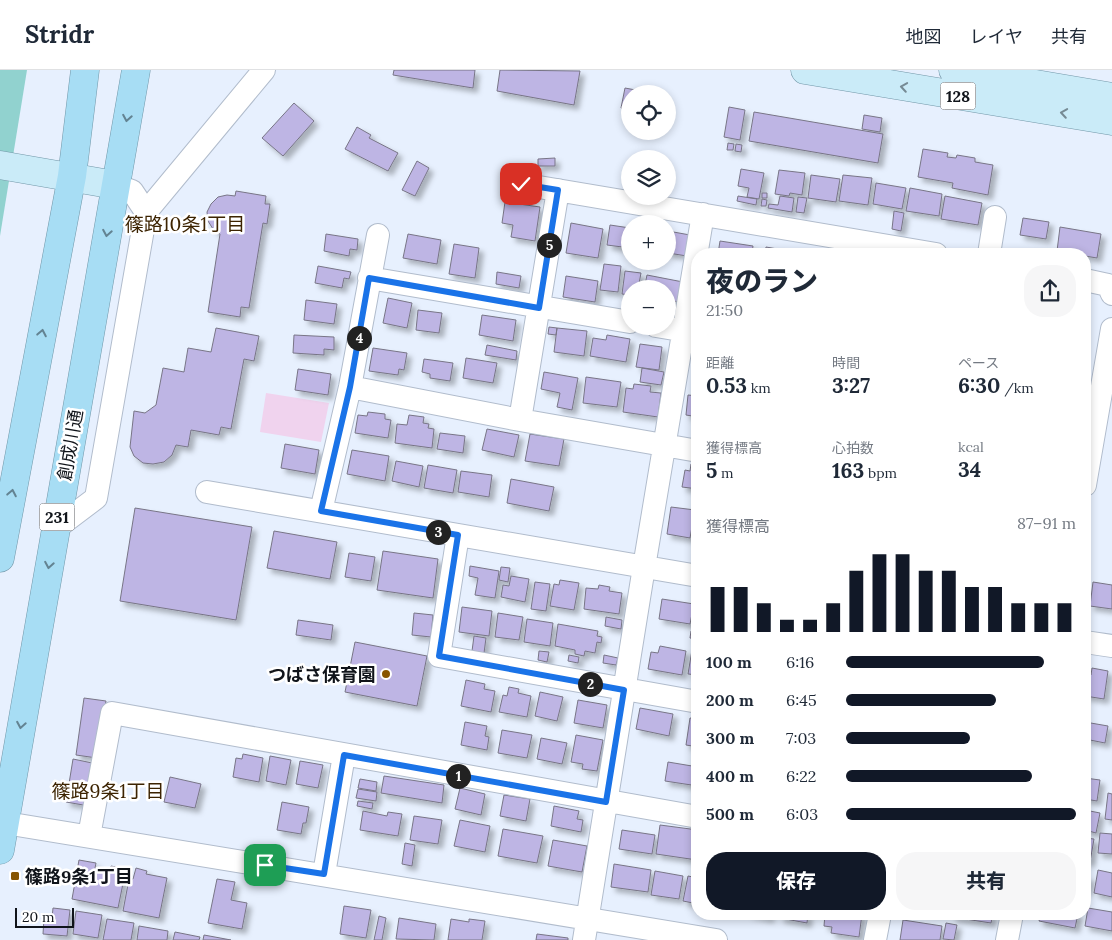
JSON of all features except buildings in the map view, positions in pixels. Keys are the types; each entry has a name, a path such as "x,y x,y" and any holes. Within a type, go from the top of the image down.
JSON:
{"highway":[{"path":"0,558 72,176 85,70"},
{"name":"創成川通","path":"0,850 2,822 136,70"}],"main road":[{"name":"128","path":"805,70 1112,121"},
{"name":"128","path":"953,70 1112,97"},
{"path":"8,166 115,185"}],"street":[{"path":"55,529 96,498 146,212 264,70"},
{"path":"521,184 901,248"},
{"path":"115,185 132,191 146,212"},
{"path":"520,420 558,190"},
{"path":"700,248 703,214"},
{"path":"990,248 995,217"},
{"path":"321,511 350,387 378,234"},
{"path":"369,278 621,321"},
{"path":"1091,281 1108,285 1112,294"},
{"path":"585,929 664,445 691,332 676,329"},
{"path":"1091,462 1106,403 1112,329"},
{"path":"350,387 520,420 691,449"},
{"path":"206,492 691,575"},
{"path":"458,535 439,656 691,701"},
{"path":"1091,643 1112,646"},
{"path":"89,836 112,713 691,816"},
{"path":"324,874 344,755"},
{"path":"2,822 324,874 585,929 716,940"},
{"path":"876,940 879,920"},
{"path":"1007,940 1011,920"}],"shaded area":[{"path":"0,70 27,70 0,236"},
{"path":"266,393 329,403 321,442 260,432"}],"place":[{"name":"つばさ保育園","path":"386,674"},
{"name":"篠路9条1丁目","path":"15,876"}],"district":[{"name":"篠路10条1丁目","path":"185,224"},
{"name":"篠路9条1丁目","path":"108,791"}],"route":[{"path":"265,865 324,874 344,755 606,802 624,690 439,656 458,535 321,511 350,387 369,278 539,308 558,190 521,184"}]}
